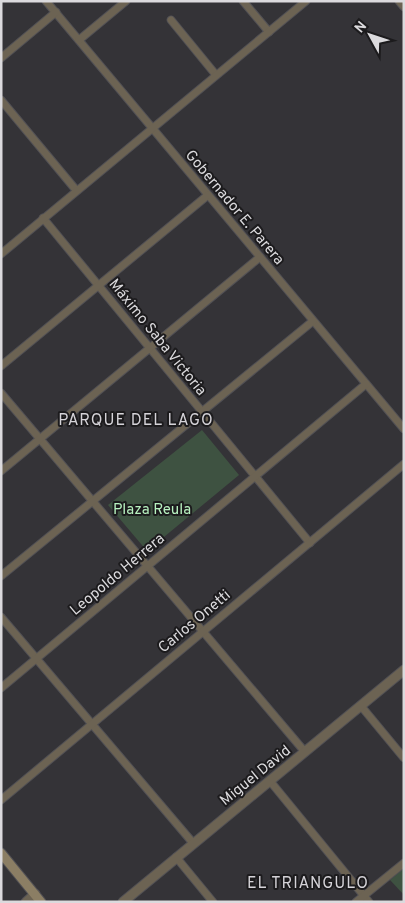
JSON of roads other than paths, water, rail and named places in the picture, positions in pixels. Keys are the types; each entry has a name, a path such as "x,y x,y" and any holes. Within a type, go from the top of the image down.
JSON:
{"main road":[{"path":"1,853 38,898"}],"street":[{"name":"Gobernador E. Parera","path":"46,1 404,429"},
{"path":"79,40 126,1"},
{"path":"243,1 269,32"},
{"path":"2,250 306,1"},
{"path":"399,1 404,7"},
{"path":"1,58 56,12"},
{"path":"171,20 216,75"},
{"path":"1,100 76,190"},
{"path":"1,366 208,195"},
{"name":"Máximo Saba Victoria","path":"43,218 310,543"},
{"path":"1,471 260,257"},
{"path":"1,576 201,410 313,321"},
{"name":"Leopoldo Herrera","path":"1,688 366,384"},
{"path":"1,393 304,752"},
{"name":"Carlos Onetti","path":"1,800 404,464"},
{"path":"1,617 193,843"},
{"name":"Miguel David","path":"123,902 404,670"},
{"path":"361,706 404,758"},
{"path":"270,781 369,902"},
{"path":"176,857 213,902"},
{"path":"356,902 404,863"},
{"path":"26,902 38,898"}],"district":[{"name":"PARQUE DEL LAGO","path":"136,419"},
{"name":"EL TRIANGULO","path":"308,882"}],"park label":[{"name":"Plaza Reula","path":"152,509"}]}
